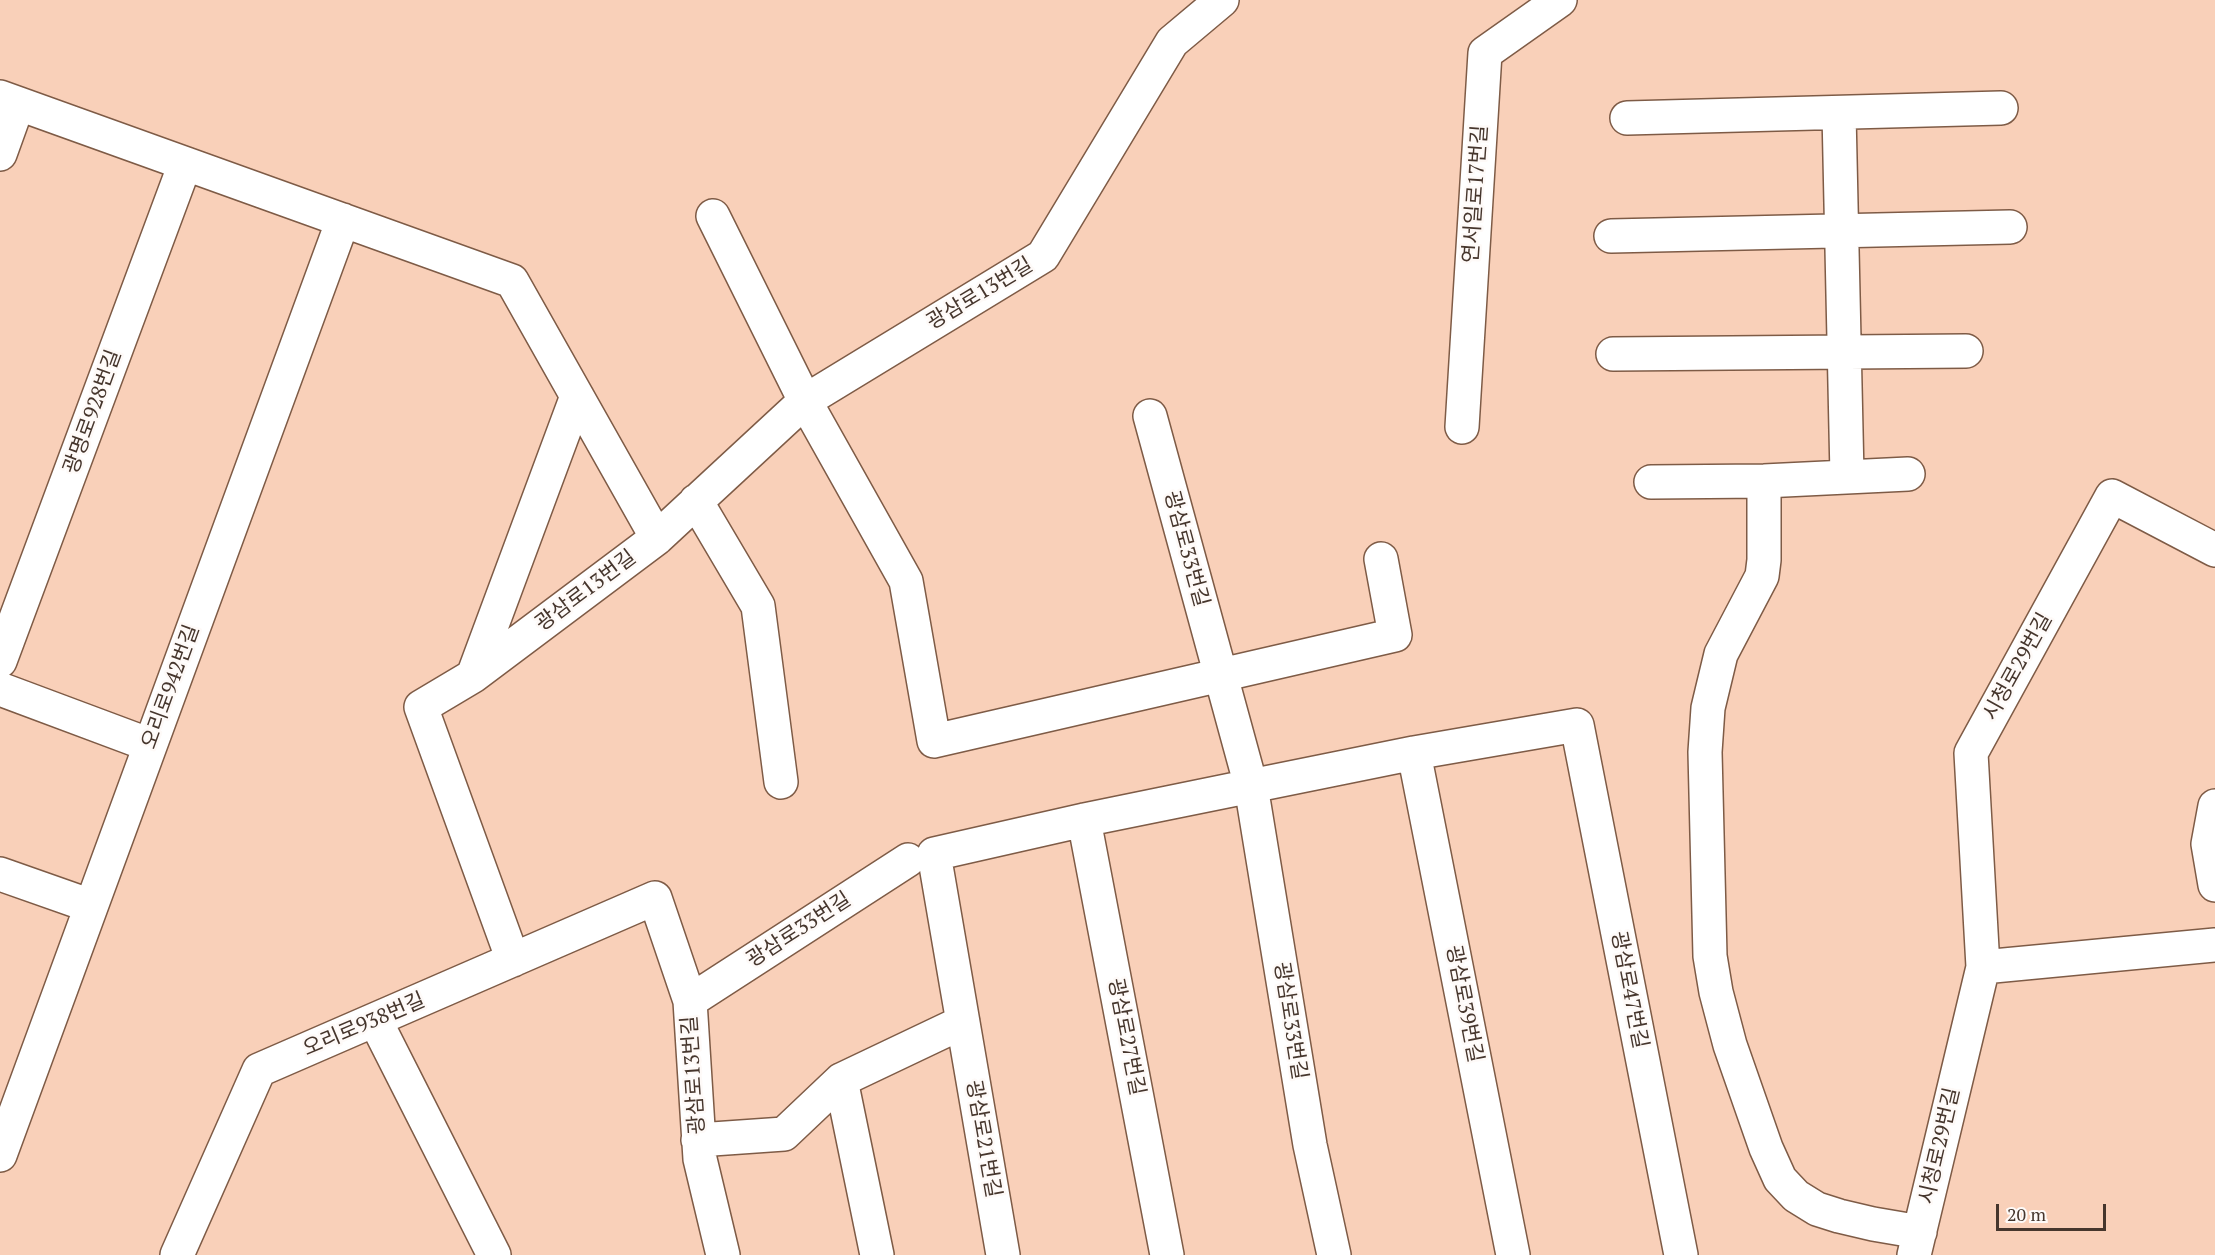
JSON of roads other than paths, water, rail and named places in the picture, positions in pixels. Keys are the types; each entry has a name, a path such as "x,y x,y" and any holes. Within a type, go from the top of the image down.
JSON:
{"street":[{"name":"광삼로13번길","path":"513,960 421,707 473,676 657,537 805,400 1043,256 1172,42 1222,0"},
{"name":"연서일로17번길","path":"1462,427 1485,53 1560,0"},
{"path":"0,154 9,100 512,281 657,537"},
{"path":"1627,118 2001,108"},
{"path":"1839,113 1847,476"},
{"name":"광명로928번길","path":"0,661 185,164"},
{"path":"713,216 805,400 906,581 934,741 1395,635 1382,559"},
{"name":"오리로942번길","path":"0,1155 343,220"},
{"path":"1611,236 2010,227"},
{"path":"1613,354 1966,351"},
{"path":"473,676 577,396"},
{"name":"광삼로33번길","path":"1150,416 1251,786 1310,1145 1334,1255"},
{"path":"1652,482 1764,481 1908,474"},
{"path":"1764,481 1762,576 1720,654 1711,688 1707,718 1705,752 1710,956 1716,992 1730,1046 1766,1148 1780,1179 1796,1196 1817,1209 1873,1224 1917,1243"},
{"name":"시청로29번길","path":"1917,1243 1983,967 1971,753 2112,496 2215,550"},
{"path":"696,501 758,606 780,782"},
{"path":"0,690 150,745"},
{"name":"광삼로33번길","path":"690,1001 921,857 1084,820 1414,753 1577,725"},
{"name":"광삼로47번길","path":"1577,725 1681,1255"},
{"name":"광삼로39번길","path":"1414,753 1513,1255"},
{"path":"2215,806 2208,844 2215,885"},
{"name":"광삼로27번길","path":"1084,820 1167,1255"},
{"name":"광삼로21번길","path":"921,857 963,1022 1003,1255"},
{"path":"0,874 91,906"},
{"name":"광삼로13번길","path":"655,898 690,1001 700,1159 723,1255"},
{"name":"오리로938번길","path":"183,1251 259,1070 655,898"},
{"path":"1983,967 2215,945"},
{"path":"375,1020 494,1255"},
{"path":"698,1140 784,1134 841,1080 963,1022"},
{"path":"841,1080 877,1255"}]}
